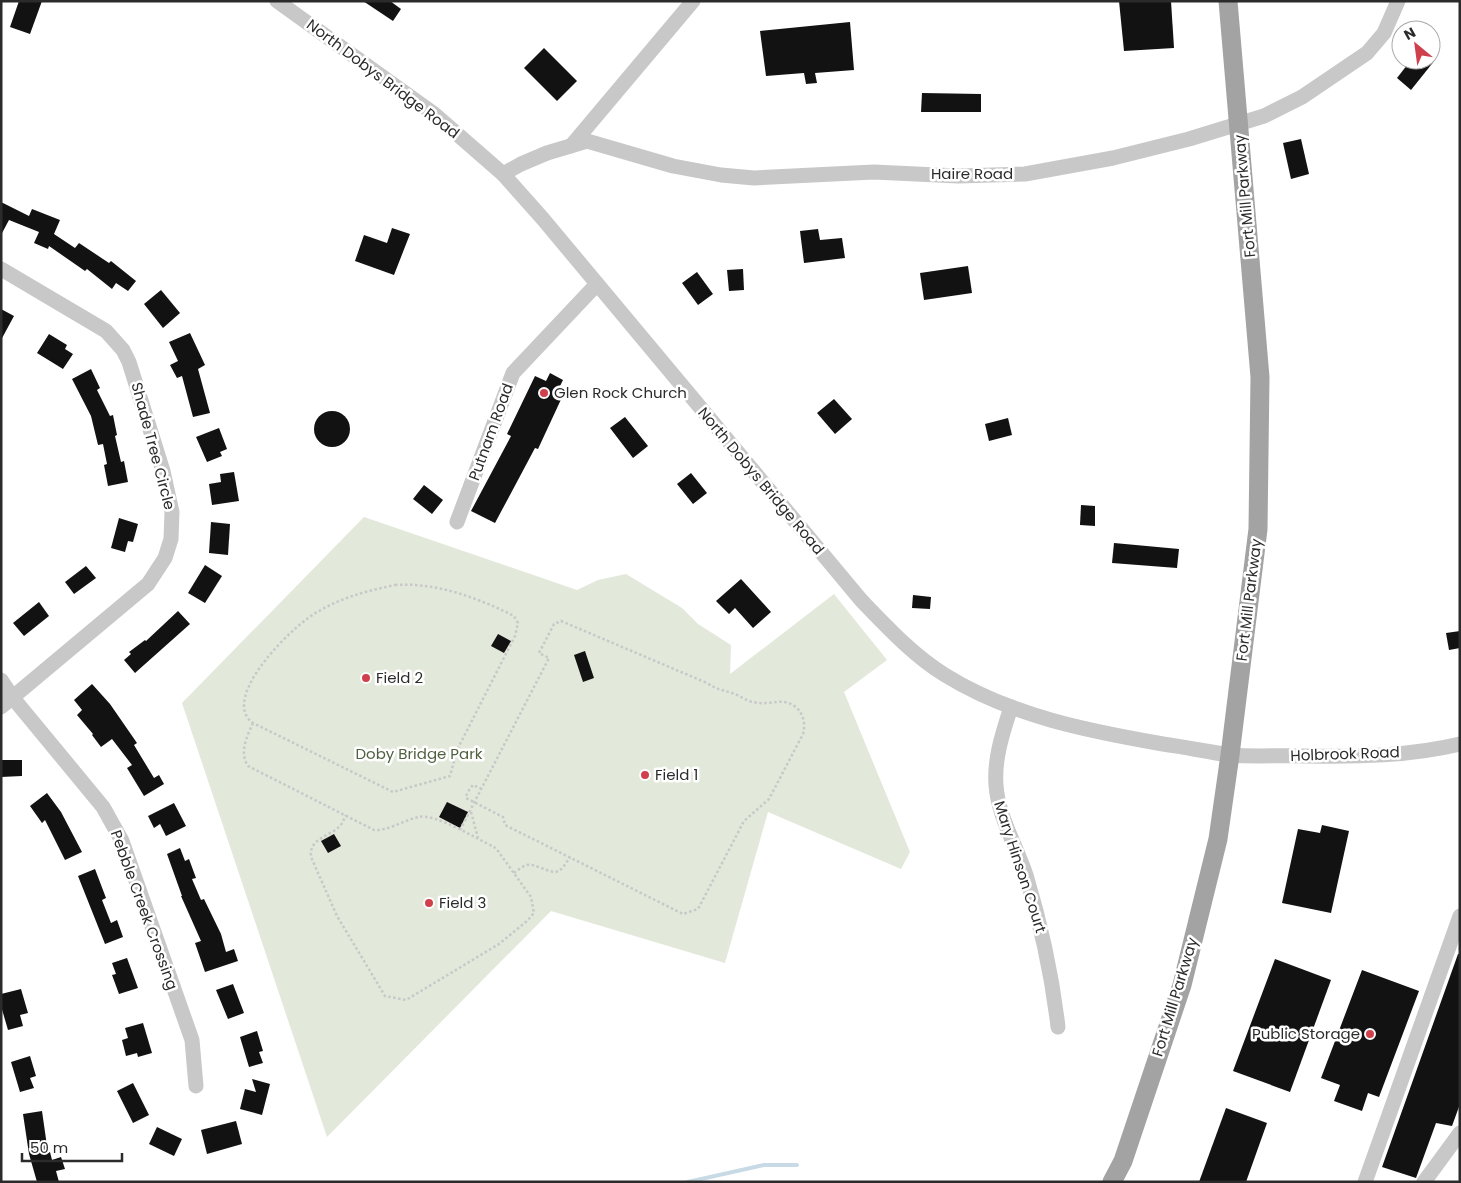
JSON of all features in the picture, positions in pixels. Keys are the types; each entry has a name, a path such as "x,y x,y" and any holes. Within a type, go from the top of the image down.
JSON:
{"main road":[{"name":"Fort Mill Parkway","path":"1112,1182 1123,1160 1182,985 1218,839 1258,529 1260,377 1228,1"}],"street":[{"name":"North Dobys Bridge Road","path":"277,1 433,113 503,174 842,579 883,623 924,661 967,688 1034,716 1122,737 1230,754"},
{"path":"572,146 693,1"},
{"name":"Haire Road","path":"503,174 521,164 587,141 673,166 721,175 754,178 874,172 958,176 1025,174 1112,158 1189,139 1264,116 1302,97 1367,53 1384,33 1398,1"},
{"name":"Shade Tree Circle","path":"1,269 106,331 123,350 134,374 160,463 172,512 173,525 165,558 148,584 7,703"},
{"name":"Putnam Road","path":"457,522 513,373 597,284"},
{"name":"Pebble Creek Crossing","path":"1,680 7,703 103,807 122,841 192,1040 196,1086"},
{"name":"Mary Hinson Court","path":"1011,707 1001,740 997,763 996,784 998,799 1032,897 1050,966 1058,1027"},
{"name":"Holbrook Road","path":"1230,754 1331,756 1382,754 1431,750 1460,744"},
{"path":"1365,1182 1458,925"},
{"path":"1424,1182 1460,1133"}],"path":[{"path":"395,586 422,586 457,593 510,614 517,619 515,636 457,750 450,776 392,792 253,723 248,720 244,712 244,701 264,662 282,640 306,619 342,599 356,594 395,586"},
{"path":"460,830 475,803 549,658 539,653 554,624 561,621 707,683 719,690 751,702 784,702 790,704 801,713 805,723 803,734 768,799 744,821 698,908 683,914 506,825 503,818 475,803 466,798 473,784 482,789"},
{"path":"253,723 248,733 244,753 248,766 377,830 424,816 433,818 479,840 498,851 531,897 534,909 532,917 499,944 406,1000 385,996 337,916 310,853 314,844 340,826 346,816"},
{"path":"470,811 472,823 479,840"},
{"path":"514,873 525,866 531,865 551,872 558,872 570,857"}],"green space":[{"name":"Doby Bridge Park","path":"364,517 577,590 598,580 626,574 682,608 698,624 731,645 730,674 834,594 887,660 844,692 910,852 901,869 768,812 725,963 551,911 327,1137 182,703"}],"building":[{"path":"19,1 42,1 30,34 10,27"},
{"path":"363,1 390,1 401,9 393,21"},
{"path":"1119,1 1171,1 1174,48 1124,51"},
{"path":"850,22 854,70 815,73 817,83 806,84 804,73 766,76 760,31"},
{"path":"544,48 577,81 557,101 524,68"},
{"path":"1403,70 1427,70 1411,90 1397,78"},
{"path":"922,93 981,94 981,112 921,112"},
{"path":"1301,139 1309,174 1291,179 1283,143"},
{"path":"1,202 29,216 32,209 60,220 54,234 75,248 79,243 109,263 111,261 136,281 128,291 116,283 112,289 87,269 85,271 49,246 48,249 34,243 39,232 9,220 1,235"},
{"path":"392,228 410,234 394,275 355,261 364,235 387,243"},
{"path":"818,229 820,240 842,238 845,258 804,263 800,231"},
{"path":"968,266 972,293 924,300 920,273"},
{"path":"743,269 744,290 729,291 727,270"},
{"path":"697,272 713,294 698,305 682,283"},
{"path":"161,290 180,313 163,328 144,304"},
{"path":"1,309 14,316 1,340"},
{"path":"190,333 205,365 198,369 210,413 193,417 182,376 177,378 170,365 178,361 169,342"},
{"path":"49,334 67,345 65,349 73,354 63,369 37,353"},
{"path":"91,369 100,388 97,390 110,416 113,415 117,435 115,436 121,462 124,461 128,482 108,486 104,465 107,464 103,444 98,445 91,416 72,379"},
{"path":"550,373 563,380 558,390 564,393 538,449 535,448 495,523 471,511 511,436 507,434 535,376 546,381"},
{"path":"834,399 852,419 835,434 817,413"},
{"path":"332,411 339,412 345,416 349,422 349,436 345,442 339,446 332,447 325,446 319,442 315,436 314,429 315,422 319,416 325,412"},
{"path":"625,417 648,446 633,458 610,428"},
{"path":"1008,418 1012,435 989,441 985,424"},
{"path":"219,428 227,449 220,452 222,456 207,462 196,437"},
{"path":"234,472 239,501 212,505 209,484 221,482 220,474"},
{"path":"691,473 707,493 693,504 677,484"},
{"path":"424,485 443,500 432,514 413,499"},
{"path":"1081,505 1095,506 1095,526 1080,525"},
{"path":"119,518 138,524 133,542 128,541 125,552 111,548"},
{"path":"211,522 230,524 228,555 209,553"},
{"path":"1114,543 1179,549 1177,568 1112,563"},
{"path":"205,565 222,576 205,603 188,593"},
{"path":"86,566 96,578 74,594 65,582"},
{"path":"741,579 771,612 753,628 735,608 729,614 716,601"},
{"path":"913,595 931,597 930,609 912,608"},
{"path":"39,602 49,616 24,636 13,623"},
{"path":"178,611 190,624 135,673 124,660 131,654 129,652 146,641"},
{"path":"1460,631 1460,648 1449,650 1446,633"},
{"path":"498,634 511,641 504,653 491,646"},
{"path":"585,651 594,678 583,682 574,655"},
{"path":"92,684 110,704 137,743 134,745 154,778 159,775 164,784 144,796 127,768 132,765 112,739 101,747 77,715 82,710 74,700"},
{"path":"1,760 22,760 22,776 1,777"},
{"path":"47,793 61,812 82,852 65,860 45,820 42,823 30,806"},
{"path":"447,802 468,812 460,828 439,817"},
{"path":"174,803 186,826 166,836 160,824 154,828 148,816"},
{"path":"1322,825 1349,831 1331,913 1282,903 1298,829 1320,833"},
{"path":"334,834 341,846 328,853 321,841"},
{"path":"180,848 185,861 189,859 196,878 192,879 201,900 204,899 221,934 226,952 234,949 238,961 205,972 195,943 201,941 181,896 167,854"},
{"path":"95,869 106,898 102,900 111,923 117,920 123,937 105,944 78,876"},
{"path":"1458,954 1460,954 1460,1104 1452,1126 1436,1123 1416,1178 1382,1167"},
{"path":"127,958 138,988 119,994 112,975 116,974 112,963"},
{"name":"Public Storage","path":"1275,959 1331,980 1290,1092 1233,1071"},
{"name":"Public Storage","path":"1362,970 1419,991 1379,1097 1368,1093 1362,1111 1334,1101 1340,1085 1321,1078"},
{"path":"233,984 244,1013 228,1019 216,990"},
{"path":"21,989 28,1013 20,1015 23,1026 8,1030 1,1006 1,994"},
{"path":"143,1023 152,1053 138,1057 137,1053 126,1056 122,1040 128,1038 125,1028"},
{"path":"257,1031 263,1051 259,1052 263,1063 249,1067 240,1037"},
{"path":"30,1056 36,1076 30,1078 34,1088 20,1092 11,1062"},
{"path":"252,1079 270,1084 262,1115 240,1109 245,1089 256,1092"},
{"path":"133,1083 149,1115 133,1123 117,1091"},
{"path":"1226,1108 1267,1123 1246,1182 1199,1182"},
{"path":"42,1111 48,1153 50,1152 52,1160 61,1157 65,1169 56,1171 59,1182 37,1182 29,1154 23,1114"},
{"path":"236,1121 242,1144 207,1154 201,1130"},
{"path":"157,1127 182,1139 174,1156 149,1144"}],"waterway":[{"path":"688,1182 764,1165 797,1165"}],"place":[{"name":"Glen Rock Church","path":"544,393"},
{"name":"Field 2","path":"366,678"},
{"name":"Field 1","path":"645,775"},
{"name":"Field 3","path":"429,903"},
{"name":"Public Storage","path":"1370,1034"}]}
